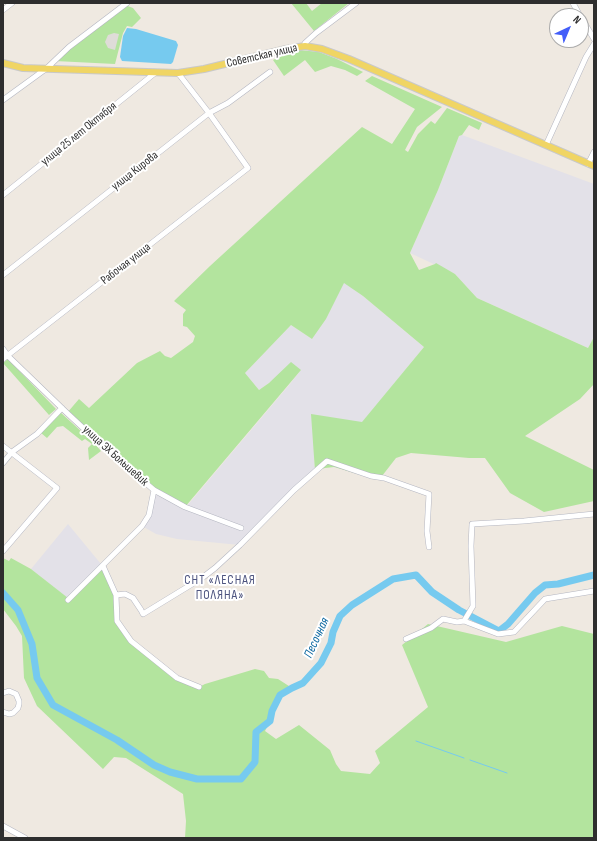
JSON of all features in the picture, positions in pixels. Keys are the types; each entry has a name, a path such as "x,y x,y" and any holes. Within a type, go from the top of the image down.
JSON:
{"main road":[{"name":"Советская улица","path":"3,63 23,68 178,74 305,46 322,49 349,59 591,165"}],"street":[{"path":"3,10 12,3"},
{"path":"3,100 47,68 69,47 127,3"},
{"path":"305,46 305,42 356,3"},
{"path":"546,145 586,57 594,44"},
{"name":"улица Кирова","path":"3,276 209,113 228,103 270,72"},
{"name":"улица 25 лет Октября","path":"3,195 155,73"},
{"path":"178,74 209,113"},
{"name":"Рабочая улица","path":"3,359 248,168 209,113"},
{"path":"591,165 594,152"},
{"name":"улица ЭХ Большевик","path":"3,349 8,356 109,452 154,490 185,507 242,528"},
{"path":"3,463 12,452 37,434 62,408"},
{"path":"3,446 57,488 3,551"},
{"path":"116,595 125,594 133,598 143,614 202,578 235,550 294,490 327,461 371,476 384,478 429,494 427,531 429,547"},
{"path":"68,600 142,526 149,515 154,490"},
{"path":"464,621 473,606 471,546 472,524 524,521 594,514"},
{"path":"103,566 116,595 117,621 131,641 177,678 199,688"},
{"path":"406,638 431,628 443,619 457,622 464,621 498,634 514,632 546,599 594,591"},
{"path":"3,693 13,692 16,694 19,701 16,711 9,714 4,713"},
{"path":"3,826 25,838"}],"shaded area":[{"path":"114,33 119,34 115,50 108,48 105,42 108,35"},
{"path":"462,135 594,184 594,337 588,348 477,298 455,274 410,253 438,190 459,136"},
{"path":"344,282 424,347 362,423 314,454 315,471 312,477 270,514 240,545 177,539 156,534 142,526 149,515 154,490 186,507 290,384 301,370 269,383 259,390 245,373 291,325 312,339 326,319"},
{"path":"68,524 101,564 67,598 31,569"}],"green space":[{"path":"291,3 306,3 312,11 322,3 349,3 314,31"},
{"path":"125,5 133,8 141,18 132,27 127,26 123,33 115,64 55,61"},
{"path":"299,50 319,52 363,72 357,76 345,70 331,66 315,72 305,60 284,76 273,60"},
{"path":"372,76 442,107 417,127 405,150 408,152 418,134 431,121 435,124 447,108 482,123 479,130 469,125 462,135 459,136 438,190 410,253 419,270 436,263 455,274 477,298 588,348 594,337 594,384 580,399 525,436 594,470 594,501 544,512 510,493 485,458 411,453 396,458 382,476 368,477 334,467 315,471 311,414 362,422 424,347 363,296 344,283 326,319 312,339 291,325 245,373 259,390 269,383 291,362 301,370 185,507 154,490 67,413 79,399 89,408 137,363 160,351 165,356 171,358 193,342 195,336 187,327 183,326 183,314 186,310 174,301 210,266 362,127 392,144 415,109 365,81"},
{"path":"8,359 56,409 49,415 3,363"},
{"path":"60,412 101,451 89,460 88,448 92,444 85,439 82,441 63,426 57,427 47,438 41,433"},
{"path":"3,558 9,561 11,558 31,569 68,598 102,565 116,595 117,621 131,641 177,678 199,687 255,669 264,671 269,678 278,679 292,688 280,695 272,711 270,721 265,731 276,739 299,725 330,750 341,771 370,774 380,763 375,751 428,707 402,645 428,624 506,642 562,626 594,634 594,838 185,838 186,821 183,794 126,758 114,757 103,769 37,706 24,678 22,636 3,609"}],"water":[{"path":"127,28 136,29 176,41 178,45 173,62 171,64 122,61 120,57 123,36"}],"waterway":[{"name":"Песочная","path":"3,593 18,610 32,644 37,678 53,705 117,740 154,765 170,772 197,779 241,779 255,762 256,732 270,721 272,711 280,695 303,683 321,663 331,643 333,632 340,616 352,605 393,579 416,575 432,592 459,610 499,631 508,624 535,593 545,585 558,584 594,575"},
{"path":"416,741 464,758"},
{"path":"470,760 507,773"}],"district":[{"name":"СНТ «ЛЕСНАЯ ПОЛЯНА»","path":"220,588"}]}
